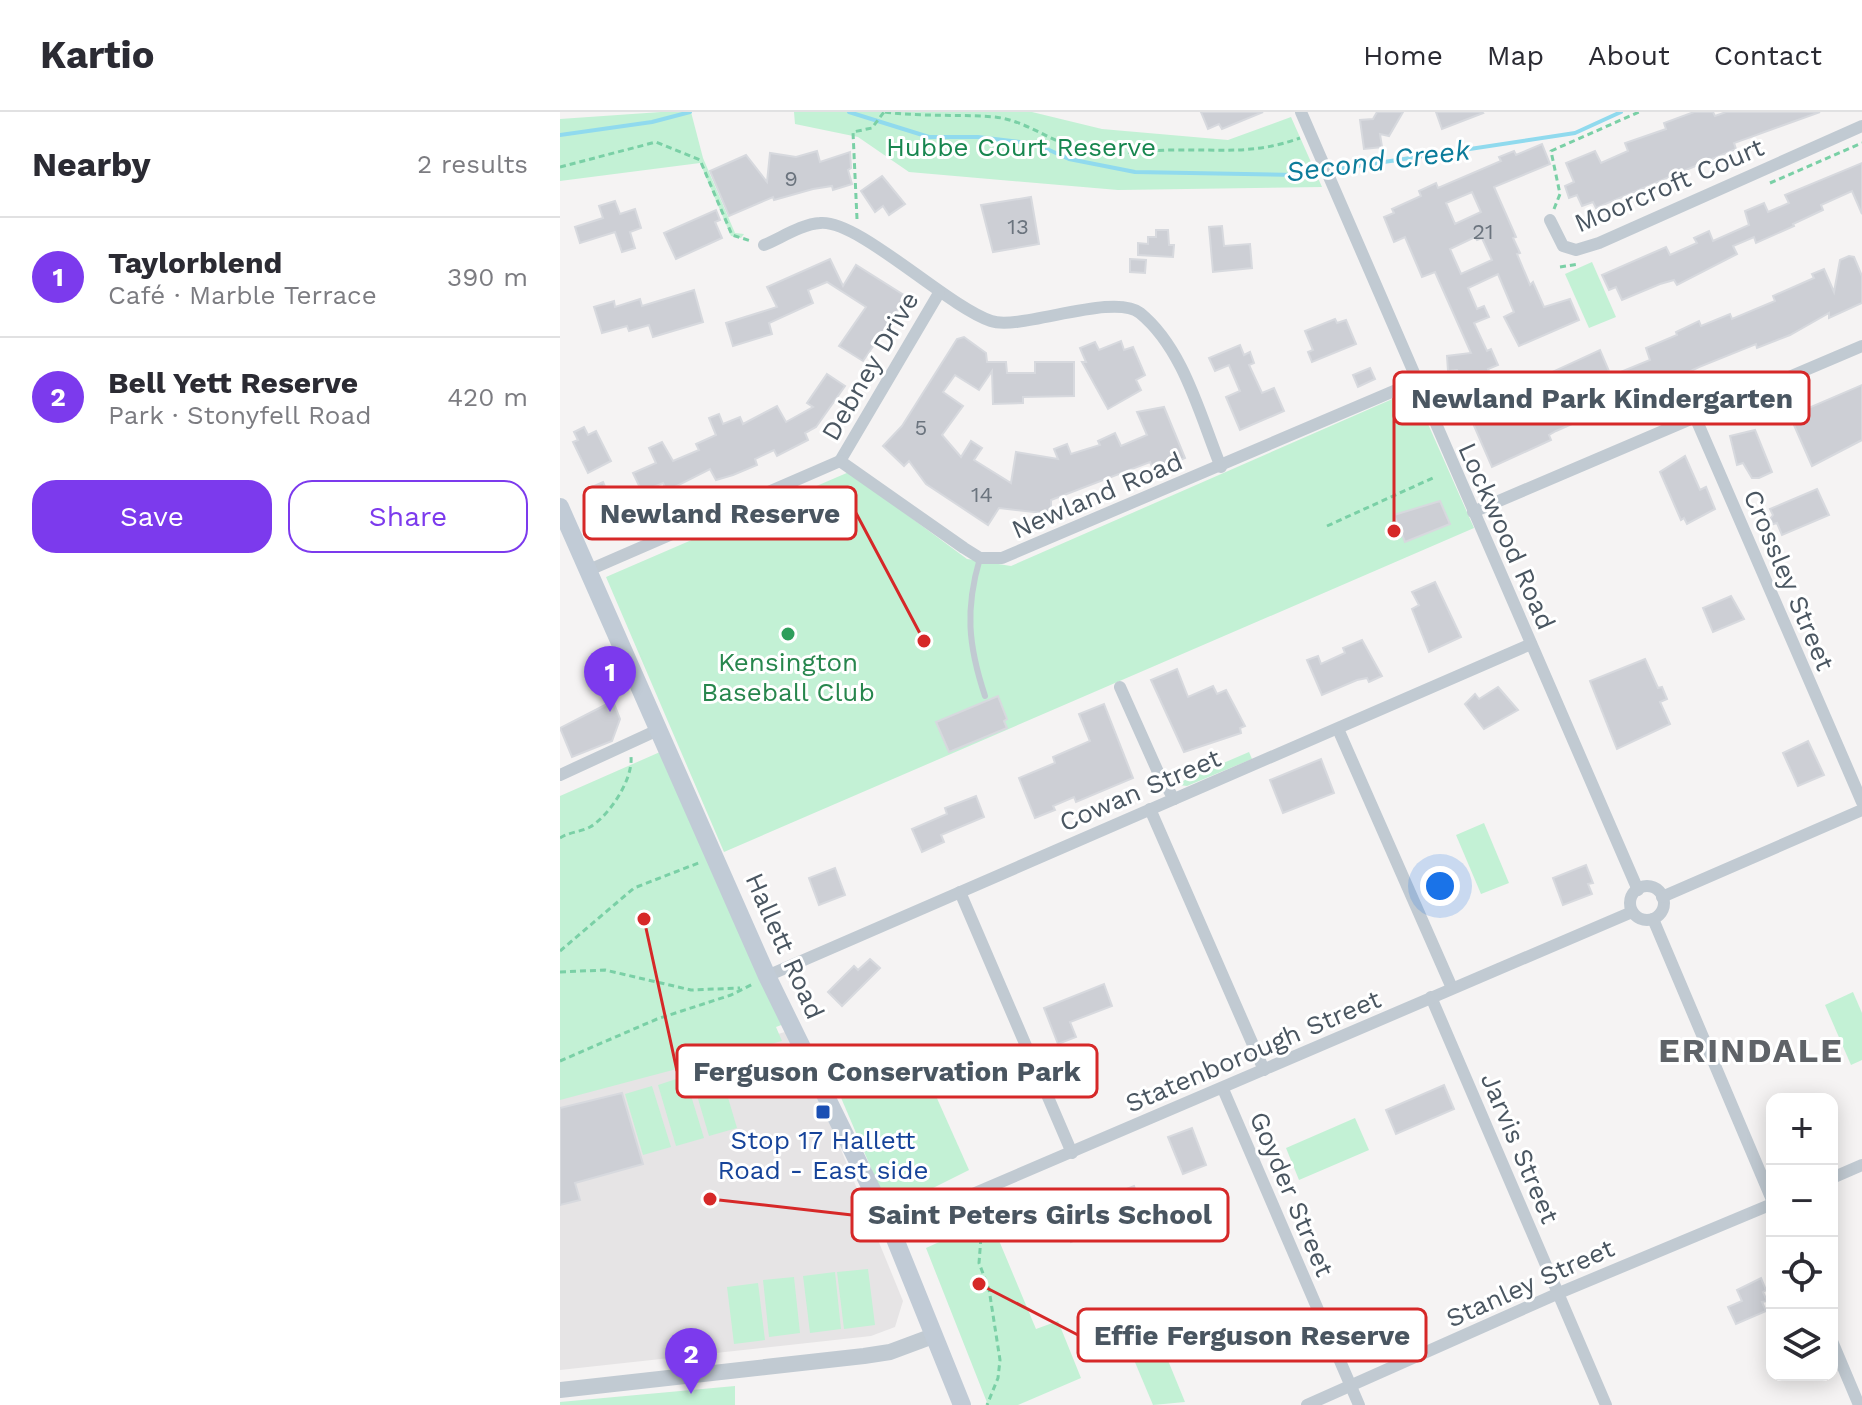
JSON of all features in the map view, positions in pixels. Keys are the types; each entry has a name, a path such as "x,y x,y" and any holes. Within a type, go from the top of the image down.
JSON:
{"main road":[{"name":"Hallett Road","path":"560,507 767,976 891,1229 962,1405"}],"street":[{"name":"Lockwood Road","path":"1301,112 1415,382 1638,890"},
{"name":"Moorcroft Court","path":"1550,220 1563,246 1576,250 1587,247 1862,126"},
{"path":"764,245 819,222 843,225 939,293 994,323 1111,307 1137,310 1168,341 1221,467"},
{"name":"Debney Drive","path":"840,461 939,293"},
{"path":"1473,512 1862,346"},
{"name":"Newland Road","path":"980,558 1002,558 1021,552 1415,382"},
{"name":"Crossley Street","path":"1696,419 1862,802"},
{"path":"589,570 840,461 980,558"},
{"name":"Cowan Street","path":"767,976 1531,644"},
{"path":"1120,687 1158,772 1174,799"},
{"path":"560,775 660,729"},
{"path":"1338,729 1452,988"},
{"name":"Goyder Street","path":"1150,809 1264,1070"},
{"path":"1662,897 1862,810"},
{"path":"1652,887 1662,897 1663,907 1653,919 1644,920 1632,912 1630,902 1638,890 1652,887"},
{"path":"960,892 1072,1153"},
{"name":"Statenborough Street","path":"891,1229 1632,912"},
{"path":"1653,919 1766,1188"},
{"name":"Jarvis Street","path":"1431,997 1606,1405"},
{"name":"Goyder Street","path":"1223,1089 1359,1405"},
{"path":"1838,1175 1862,1165"},
{"name":"Stanley Street","path":"1307,1405 1766,1205"},
{"path":"560,1390 864,1356 890,1352 933,1336"},
{"path":"1838,1355 1859,1405"}],"lane":[{"path":"980,558 969,595 969,634 985,696"}],"path":[{"path":"858,235 853,132 872,128 884,112 913,116 996,117 1033,128 1055,141 1086,151 1130,154 1171,150 1251,152 1311,134"},
{"path":"913,116 918,112"},
{"path":"1550,220 1560,194 1551,151 1639,112"},
{"path":"560,167 656,142 700,160 732,235 764,245"},
{"path":"1327,526 1435,477"},
{"path":"560,838 590,827 614,802 632,769 629,743"},
{"path":"560,951 634,888 716,856"},
{"path":"560,972 605,970 691,990 744,988"},
{"path":"560,1061 767,976"},
{"path":"975,1219 981,1237 979,1263 989,1289 1000,1360 998,1378 987,1405"}],"shaded area":[{"path":"792,1030 903,1301 895,1327 871,1336 560,1370 560,1096"}],"green space":[{"path":"691,112 703,158 735,233 744,234 741,238 731,236 700,163 560,181 560,119"},
{"name":"Hubbe Court Reserve","path":"794,112 1032,112 1102,129 1228,140 1291,117 1322,187 1118,190 909,172 858,137 795,124"},
{"path":"1592,262 1616,317 1589,328 1565,274"},
{"path":"1413,390 1474,528 724,852 606,577 849,472 967,559 1011,566"},
{"path":"660,752 784,1024 776,1027 782,1041 560,1100 560,796"},
{"path":"1249,752 1252,759 1187,786 1179,785 1186,779"},
{"path":"1484,823 1509,883 1481,894 1456,835"},
{"path":"1853,992 1862,1013 1862,1060 1851,1065 1825,1005"},
{"path":"919,1058 969,1170 889,1210 839,1093"},
{"path":"719,1067 737,1128 709,1136 691,1075"},
{"path":"685,1076 704,1138 676,1146 658,1085"},
{"path":"652,1086 671,1147 643,1155 625,1094"},
{"path":"1355,1118 1369,1150 1299,1180 1286,1148"},
{"path":"990,1219 1036,1329 1058,1321 1081,1378 1018,1405 988,1405 926,1248"},
{"path":"868,1269 875,1325 844,1329 837,1272"},
{"path":"835,1272 841,1329 810,1333 803,1276"},
{"path":"794,1277 800,1333 769,1337 763,1280"},
{"path":"758,1283 765,1340 734,1344 727,1287"},
{"path":"1158,1336 1185,1402 1153,1405 1129,1348"},
{"path":"735,1386 735,1405 560,1405 560,1402"}],"building":[{"path":"1201,112 1263,112 1222,129 1219,124 1208,129"},
{"path":"1377,112 1403,112 1389,136 1380,134 1382,147 1364,149 1360,120 1373,119"},
{"path":"1436,112 1482,112 1483,113 1442,129"},
{"path":"1694,112 1713,112 1715,116 1726,112 1820,112 1734,143 1736,149 1596,208 1593,202 1582,206 1577,195 1569,198 1565,186 1574,182 1566,163 1595,151 1601,163 1628,151 1625,143 1666,129 1664,123"},
{"path":"1542,144 1550,164 1494,187 1516,237 1513,238 1520,253 1517,254 1530,285 1533,282 1544,307 1570,299 1579,320 1519,346 1504,317 1514,312 1498,274 1468,288 1477,309 1484,306 1489,317 1474,323 1487,351 1491,349 1498,365 1488,369 1491,376 1488,377 1498,397 1600,350 1611,376 1650,360 1646,348 1677,335 1676,332 1699,321 1701,326 1730,314 1732,319 1775,301 1773,296 1814,278 1812,274 1824,269 1834,292 1840,260 1849,256 1854,257 1862,276 1862,303 1829,318 1829,313 1790,335 1757,348 1756,344 1699,367 1641,395 1644,402 1631,407 1629,401 1599,412 1549,435 1551,440 1492,467 1461,396 1470,391 1457,370 1448,371 1447,356 1471,353 1435,272 1422,277 1405,237 1394,242 1384,217 1394,213 1392,209 1421,196 1419,191 1436,183 1438,188 1501,161 1499,157 1514,151 1516,155","holes":["1472,192 1481,212 1455,224 1446,203","1475,237 1477,240 1482,238 1492,260 1461,274 1450,249"]},
{"path":"817,151 820,162 850,152 851,168 848,170 852,184 833,190 832,186 813,189 774,200 773,197 729,216 710,171 746,155 767,182 770,153 796,157"},
{"path":"1862,163 1862,214 1852,191 1821,205 1823,210 1794,226 1756,243 1754,237 1733,246 1737,254 1677,285 1674,280 1622,300 1616,287 1609,290 1602,275 1666,247 1670,255 1697,243 1694,238 1709,231 1713,241 1749,225 1745,211 1764,203 1768,212 1789,203 1785,195"},
{"path":"882,176 905,204 889,215 883,206 875,212 861,191"},
{"path":"1031,197 1039,244 993,252 981,205"},
{"path":"615,201 620,214 635,209 641,228 630,232 635,248 622,252 615,232 580,243 575,227 603,218 599,206"},
{"path":"716,210 720,220 715,222 722,238 676,259 664,233"},
{"path":"1222,226 1224,246 1250,244 1252,268 1213,272 1209,227"},
{"path":"1156,230 1168,230 1169,245 1174,245 1173,257 1138,255 1138,243 1148,244 1148,237 1156,237"},
{"path":"830,259 843,286 856,265 907,297 863,361 839,346 866,307 827,282 808,290 813,303 769,323 772,334 733,346 726,323 777,307 767,287"},
{"path":"1130,259 1146,260 1145,273 1130,272"},
{"path":"694,290 703,322 653,337 649,325 629,331 627,326 602,333 594,307 614,301 615,307 640,299 642,306"},
{"path":"1335,319 1337,323 1346,320 1356,344 1312,362 1308,352 1313,350 1305,331"},
{"path":"964,337 986,353 987,362 1006,362 1007,373 1035,373 1035,362 1074,362 1074,396 1023,397 1023,403 993,404 992,371 979,390 955,375 943,392 963,406 942,435 961,457 971,441 982,448 974,460 1011,483 1016,452 1058,459 1054,449 1067,444 1071,454 1100,445 1098,441 1115,433 1121,446 1147,435 1137,412 1164,407 1185,458 1154,471 1150,462 1051,500 1051,514 999,508 988,525 926,484 909,461 904,466 883,446 902,426 957,339"},
{"path":"1121,341 1124,350 1133,347 1145,375 1136,380 1141,390 1108,409 1082,362 1086,362 1080,348 1095,342 1099,350"},
{"path":"1240,345 1244,355 1250,352 1254,363 1249,365 1262,393 1274,388 1284,411 1240,430 1226,397 1240,391 1229,365 1215,371 1209,358"},
{"path":"1370,368 1375,379 1358,387 1353,375"},
{"path":"827,374 845,386 816,427 805,433 808,440 777,456 774,450 755,459 757,465 733,475 716,480 710,469 667,491 663,483 642,492 633,473 656,463 649,448 662,442 673,461 699,450 696,444 716,435 709,418 719,414 723,424 740,417 743,424 777,406 786,422 813,407 807,403"},
{"path":"1862,385 1862,440 1812,466 1790,416"},
{"path":"584,427 588,435 596,431 611,461 588,473 573,442 578,440 574,432"},
{"path":"1755,430 1772,472 1759,478 1752,478 1743,463 1737,465 1730,436"},
{"path":"1685,456 1700,490 1706,487 1715,509 1687,524 1684,518 1681,520 1660,472"},
{"path":"603,482 609,496 628,488 638,516 604,531 585,490"},
{"path":"1817,489 1829,515 1782,535 1777,523 1764,527 1773,515 1770,509"},
{"path":"1440,501 1450,524 1405,542 1394,515"},
{"path":"1435,582 1461,637 1429,652 1412,609 1419,605 1412,592"},
{"path":"1731,596 1744,619 1713,632 1703,608"},
{"path":"1362,640 1382,676 1369,682 1367,678 1357,680 1322,695 1307,660 1318,656 1321,664 1345,653 1343,648"},
{"path":"1645,659 1658,688 1662,687 1667,699 1660,702 1670,724 1617,749 1590,681"},
{"path":"1177,669 1188,697 1213,686 1217,694 1226,690 1245,726 1240,728 1241,733 1184,752 1151,680"},
{"path":"1498,687 1518,710 1484,729 1465,704 1475,694 1479,699"},
{"path":"998,696 1007,719 1004,721 1007,728 949,752 936,722"},
{"path":"613,701 620,719 612,741 572,757 560,728"},
{"path":"1104,704 1133,778 1076,802 1074,797 1053,806 1055,810 1035,818 1019,778 1055,763 1053,757 1090,741 1079,714"},
{"path":"1808,741 1824,775 1798,786 1783,753"},
{"path":"1321,759 1334,793 1283,813 1270,780"},
{"path":"976,796 984,817 941,835 944,842 922,852 912,829 947,814 945,808"},
{"path":"1586,865 1593,883 1588,884 1592,894 1563,905 1553,878"},
{"path":"835,868 845,895 819,905 809,878"},
{"path":"870,959 880,968 842,1006 828,992 854,966 858,970"},
{"path":"1104,984 1112,1006 1070,1022 1076,1037 1058,1044 1044,1008"},
{"path":"1444,1085 1454,1109 1396,1134 1386,1110"},
{"path":"622,1093 643,1164 575,1183 580,1200 560,1205 560,1108"},
{"path":"1192,1128 1206,1165 1183,1174 1168,1137"},
{"path":"1134,1186 1143,1210 1081,1230 1083,1237 1071,1242 1057,1209 1091,1195 1094,1202"},
{"path":"1761,1278 1766,1290 1763,1292 1766,1301 1762,1302 1766,1311 1736,1324 1728,1307 1742,1301 1737,1290"}],"waterway":[{"name":"Second Creek","path":"560,135 652,122 690,112"},
{"name":"Second Creek","path":"849,112 929,137 978,137 1036,144 1069,159 1135,172 1298,175 1575,133 1621,112"}],"place":[{"name":"Newland Park Kindergarten","path":"1394,531"},
{"name":"Kensington Baseball Club","path":"788,634"},
{"name":"Newland Reserve","path":"924,641"},
{"name":"Taylorblend","path":"610,712"},
{"name":"Ferguson Conservation Park","path":"644,919"},
{"name":"Stop 17 Hallett Road - East side","path":"823,1112"},
{"name":"Saint Peters Girls School","path":"710,1199"},
{"name":"Effie Ferguson Reserve","path":"979,1284"},
{"name":"Bell Yett Reserve","path":"691,1394"}],"district":[{"name":"ERINDALE","path":"1751,1050"}]}
